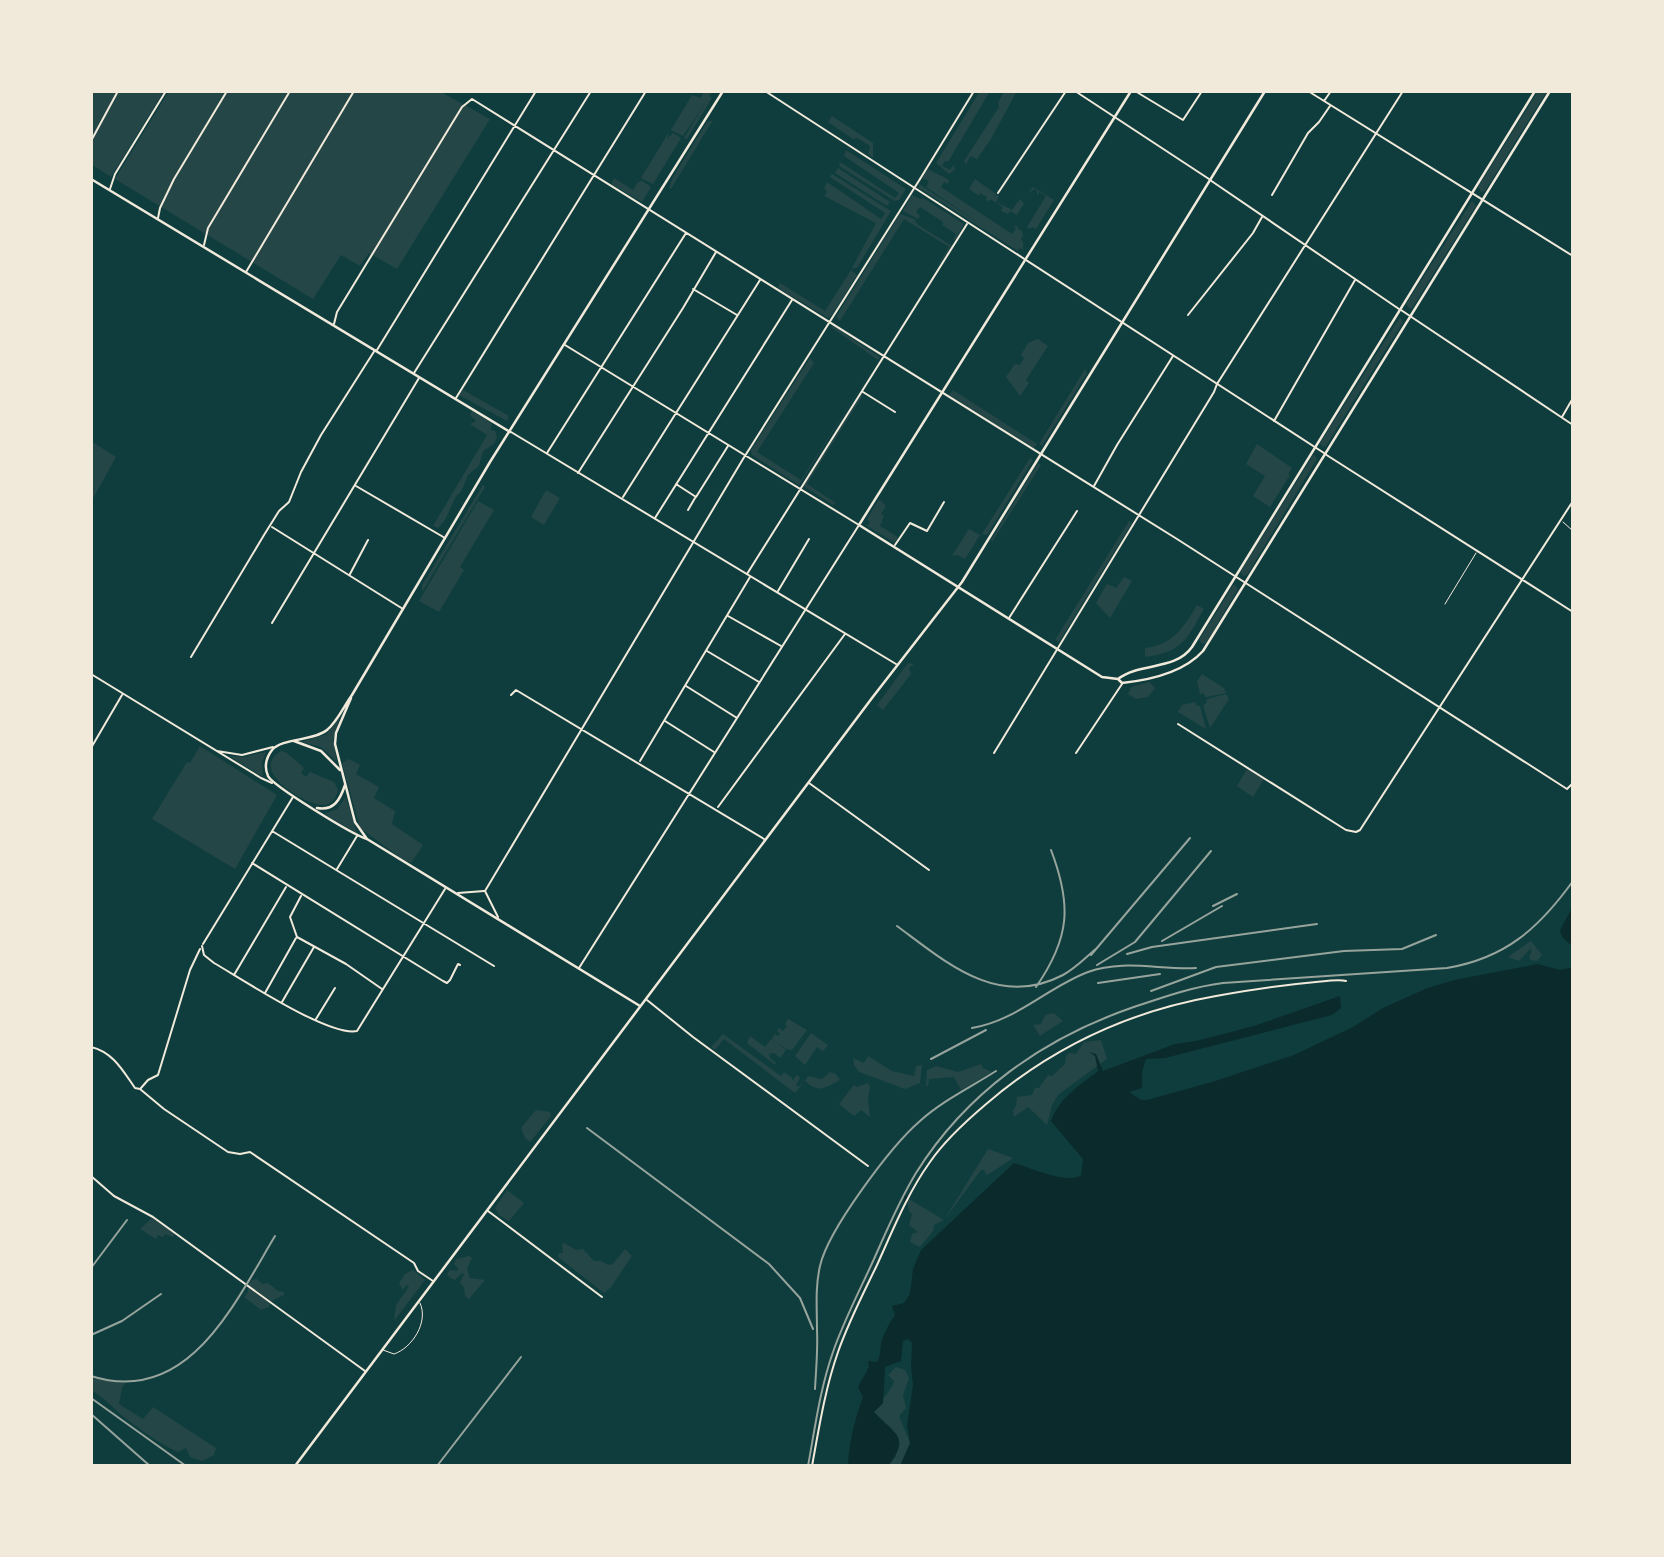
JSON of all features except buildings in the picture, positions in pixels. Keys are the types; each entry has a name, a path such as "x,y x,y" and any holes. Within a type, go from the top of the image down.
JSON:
{"main road":[{"path":"640,1006 293,796 273,783 266,765 269,755 276,747 327,730 352,695 564,344 723,91"},
{"path":"1133,91 859,524 1102,677 1118,679 1122,683 1174,671 1195,659 1210,641 1550,91"},
{"path":"295,1466 958,587 1265,91"},
{"path":"1118,679 1125,673 1174,661 1187,654 1535,91"},
{"path":"91,179 510,432"},
{"path":"1187,654 1195,659"},
{"path":"352,695 335,740 356,825 367,839"},
{"path":"294,741 321,751 342,772"},
{"path":"314,808 325,809 333,806 339,800 345,785"}],"street":[{"path":"91,141 118,91"},
{"path":"110,190 115,174 166,91"},
{"path":"158,219 160,208 174,179 227,91"},
{"path":"203,246 208,228 290,91"},
{"path":"246,272 354,91"},
{"path":"191,657 252,554 279,512 289,502 301,472 334,413 376,351 536,91"},
{"path":"414,374 591,91"},
{"path":"455,399 646,91"},
{"path":"765,91 1573,612"},
{"path":"485,891 746,455 974,91"},
{"path":"998,193 1066,91"},
{"path":"1075,91 1573,425"},
{"path":"1133,91 1183,120 1202,91"},
{"path":"1308,91 1573,256"},
{"path":"1324,101 1331,91"},
{"path":"994,753 1217,384 1403,91"},
{"path":"334,325 336,314 462,107 471,99 1139,516 1567,789 1573,783"},
{"path":"1272,195 1308,132 1318,124 1330,105"},
{"path":"91,128 91,134"},
{"path":"1188,315 1254,233 1262,216"},
{"path":"639,762 800,488 967,223"},
{"path":"546,453 687,232"},
{"path":"578,473 634,387 716,251"},
{"path":"622,499 760,279"},
{"path":"1274,421 1355,279"},
{"path":"693,289 738,315"},
{"path":"654,519 793,299"},
{"path":"564,344 859,524 579,969"},
{"path":"1093,488 1174,356"},
{"path":"272,623 420,377"},
{"path":"862,392 895,412"},
{"path":"1562,418 1573,398"},
{"path":"510,432 897,665"},
{"path":"688,510 729,445"},
{"path":"676,484 696,497"},
{"path":"355,485 445,538"},
{"path":"1178,723 1346,830 1353,833 1360,830 1573,501"},
{"path":"894,547 910,523 927,531 944,502"},
{"path":"1009,618 1077,511"},
{"path":"271,526 403,609"},
{"path":"349,575 368,540"},
{"path":"778,592 809,540"},
{"path":"727,615 782,647"},
{"path":"716,809 846,633"},
{"path":"706,651 760,682"},
{"path":"91,674 273,783"},
{"path":"1076,753 1122,683"},
{"path":"685,686 737,718"},
{"path":"511,695 516,690 583,728 765,840"},
{"path":"91,748 123,694"},
{"path":"664,721 715,752"},
{"path":"216,750 242,755 276,747"},
{"path":"808,783 929,870"},
{"path":"140,1089 148,1080 158,1075 190,970 202,946 293,796"},
{"path":"272,831 494,966"},
{"path":"336,870 357,836"},
{"path":"252,863 447,983 458,964 460,965"},
{"path":"234,975 287,886"},
{"path":"202,946 204,955 281,1003 349,1032 357,1031 445,888"},
{"path":"457,894 485,891"},
{"path":"485,891 500,921"},
{"path":"301,895 290,917 297,937 383,990"},
{"path":"265,993 297,937"},
{"path":"281,1003 314,946"},
{"path":"812,1466 830,1377 860,1300 921,1174 966,1121 1026,1071 1050,1056 1099,1031 1140,1015 1189,1001 1286,984 1346,981"},
{"path":"316,1019 335,988"},
{"path":"646,999 868,1166"},
{"path":"91,1047 99,1049 122,1067 135,1088 140,1089 164,1109 229,1152 250,1152 414,1263 418,1270 433,1282"},
{"path":"91,1176 114,1196 153,1217 366,1372"},
{"path":"487,1210 602,1297"}],"lane":[{"path":"1561,520 1573,531"},
{"path":"1445,604 1478,551"},
{"path":"383,1349 394,1354 402,1351 416,1337 423,1313 419,1301"}],"shaded area":[{"path":"91,91 164,91 111,177 91,164"},
{"path":"169,91 439,91 490,119 397,269 369,253 360,266 341,255 313,299 115,179"},
{"path":"704,91 713,91 709,96 712,98 687,139 684,138 705,103 683,136 671,130 692,95 701,98"},
{"path":"980,91 990,91 948,162 945,161 942,166 950,170 953,165 955,169 949,174 936,163"},
{"path":"1004,91 1017,91 991,139 977,159 970,156 966,165 964,161 999,107 998,103"},
{"path":"1538,91 1547,91 1485,191 1481,192 1478,187"},
{"path":"832,116 873,143 873,158 868,154 870,146 857,138 853,139 828,122"},
{"path":"713,120 671,189 669,188 707,122"},
{"path":"669,132 667,139 673,133 681,138 653,184 641,178"},
{"path":"846,150 906,189 899,200 895,201 839,166 840,162 895,198 899,193 844,156"},
{"path":"838,168 890,202 887,206 835,173"},
{"path":"928,169 949,180 948,184 944,182 941,187 1012,234 1016,228 1013,226 1018,226 1023,235 1023,250 1019,248 1018,251 919,188 919,184 985,227 926,187 929,181 922,178"},
{"path":"832,174 891,211 857,268 852,268 876,223 824,196 827,182 881,219 885,213 830,177"},
{"path":"614,178 633,190 638,182 642,181 651,187 642,202 611,184"},
{"path":"975,179 999,196 996,202 1012,210 1020,199 1024,204 1017,215 1010,211 1008,214 1001,211 1003,207 990,199 988,202 987,197 980,193 979,196 969,189"},
{"path":"1033,187 1054,200 1036,229 1030,229 1027,227 1046,196 1039,192 1037,196 1035,189 1028,193"},
{"path":"912,195 923,198 964,224 955,240 956,234 920,207 916,212 920,216 918,219 903,211"},
{"path":"1472,201 1476,206 1412,308 1409,308 1406,304"},
{"path":"900,214 914,219 918,225 952,246 935,270 949,247 904,219 840,321 836,317"},
{"path":"851,270 857,275 828,318 778,288 780,283 825,311"},
{"path":"1400,317 1403,322 1326,446 1322,447 1320,443"},
{"path":"831,327 880,357 799,485 752,455 751,450 810,358 814,363 757,452 801,480 878,360"},
{"path":"1038,339 1048,346 1026,380 1029,383 1020,396 1006,377 1015,364 1020,365 1024,358 1021,355 1028,343"},
{"path":"1085,369 1087,373 1042,446 1039,444"},
{"path":"463,390 509,416 507,421 459,395"},
{"path":"953,390 1037,444 1034,448 949,395"},
{"path":"861,394 863,395 807,484 836,503 833,505 803,486"},
{"path":"472,411 492,423 491,430 495,431 497,437 494,444 483,451 479,466 468,475 461,492 438,528 433,526 487,435 470,424 476,421 470,415"},
{"path":"91,441 116,457 91,502"},
{"path":"1257,444 1292,468 1270,507 1253,496 1265,476 1246,464"},
{"path":"1314,454 1317,459 1247,575 1243,576 1240,572"},
{"path":"1030,458 1033,460 987,535 982,534"},
{"path":"1038,463 1041,465 992,542 991,540"},
{"path":"483,485 485,487 422,592 422,585"},
{"path":"546,490 560,498 544,525 531,517"},
{"path":"879,499 886,506 881,514 884,516 880,526 898,537 895,543 867,526 870,522 867,519"},
{"path":"478,501 494,510 460,567 464,570 439,612 419,601"},
{"path":"1129,521 1132,523 1059,642 1055,640"},
{"path":"969,529 980,535 965,559 958,555 952,556"},
{"path":"1124,577 1132,581 1110,618 1096,603 1107,584 1116,588"},
{"path":"1234,584 1238,589 1206,643 1202,644 1199,640"},
{"path":"1197,605 1204,609 1182,643 1168,652 1145,657 1145,648 1163,643 1177,634"},
{"path":"908,663 914,664 909,668 911,674 883,710 877,705"},
{"path":"1202,674 1224,688 1226,693 1206,697 1203,693 1200,694 1197,681"},
{"path":"1149,682 1155,688 1148,697 1136,699 1128,694 1131,687"},
{"path":"1226,694 1229,699 1210,728 1203,705 1207,699"},
{"path":"1195,702 1200,706 1206,729 1178,712 1182,705"},
{"path":"341,713 333,740 337,762 321,747 301,742 327,734"},
{"path":"200,746 277,795 235,869 152,819"},
{"path":"281,751 304,768 301,773 306,777 310,772 334,782 338,790 333,800 324,805 316,804 283,786 271,768 272,759"},
{"path":"266,752 262,763 263,777 229,756 243,757"},
{"path":"349,759 360,765 356,774 379,787 374,798 395,811 392,824 423,845 411,863 360,828 342,763"},
{"path":"1247,769 1264,779 1253,797 1237,786"},
{"path":"346,797 357,833 324,814 337,809"},
{"path":"1573,906 1573,947 1562,937 1560,930"},
{"path":"1531,941 1542,955 1537,961 1529,958 1530,949 1519,961 1508,957"},
{"path":"1538,964 1560,970 1573,967 1573,1466 900,1466 910,1443 907,1425 913,1385 912,1343 908,1339 903,1341 901,1361 885,1367 883,1403 874,1412 897,1436 899,1448 888,1466 848,1466 853,1430 863,1397 858,1387 869,1367 868,1361 877,1362 879,1359 883,1337 895,1315 892,1306 904,1303 910,1294 913,1269 921,1250 1014,1163 1058,1177 1075,1178 1081,1175 1083,1159 1051,1121 1065,1099 1098,1071 1095,1056 1089,1052 1096,1054 1103,1071 1175,1044 1254,1026 1340,996 1341,1008 1332,1015 1165,1058 1146,1059 1142,1072 1142,1088 1129,1092 1141,1100 1147,1100 1294,1055 1425,989 1454,980"},
{"path":"1054,1013 1063,1021 1040,1036 1033,1025 1041,1024 1045,1015"},
{"path":"788,1019 807,1030 792,1050 774,1040 786,1050 780,1058 774,1053 769,1054 775,1065 747,1043 750,1036 765,1047 775,1034 780,1034 777,1031 779,1028 783,1031"},
{"path":"811,1033 828,1045 823,1051 817,1047 805,1065 795,1056"},
{"path":"723,1034 781,1076 784,1072 792,1081 797,1075 800,1078 796,1085 798,1087 804,1082 795,1093 724,1039 715,1050 711,1047"},
{"path":"1101,1040 1107,1059 1059,1094 1052,1105 1047,1125 1028,1107 1014,1117 1017,1097 1032,1095 1048,1075 1052,1076 1065,1064 1066,1056 1069,1053 1076,1054 1084,1042"},
{"path":"868,1056 892,1071 914,1076 916,1066 922,1065 920,1083 905,1089 859,1072 853,1058 864,1063"},
{"path":"981,1064 992,1072 961,1090 954,1077 929,1079 926,1086 927,1070 936,1066 958,1072"},
{"path":"830,1072 836,1074 840,1080 818,1088 805,1081 808,1076 822,1079"},
{"path":"868,1083 870,1117 861,1110 854,1116 839,1104 854,1085 857,1087"},
{"path":"536,1110 550,1112 551,1116 530,1142 521,1128"},
{"path":"988,1149 1013,1158 989,1174 986,1175 984,1170 981,1170 944,1220"},
{"path":"507,1190 524,1203 509,1221 499,1215 495,1208"},
{"path":"909,1199 944,1220 934,1225 933,1231 920,1247 910,1242 912,1234 918,1232 909,1225 912,1214 907,1201"},
{"path":"153,1217 175,1233 173,1237 165,1234 163,1237 158,1235 156,1239 140,1229"},
{"path":"564,1243 576,1250 583,1249 594,1261 608,1265 613,1264 625,1249 632,1256 604,1293 558,1257 559,1253 563,1253"},
{"path":"469,1256 472,1258 467,1269 470,1278 485,1280 469,1299 460,1283 464,1274 455,1280 447,1274 450,1270 457,1271 458,1268 454,1264 456,1259"},
{"path":"413,1270 425,1280 394,1321 396,1305 409,1287 406,1285 403,1290 399,1283 405,1274"},
{"path":"257,1279 262,1284 268,1283 284,1292 284,1295 261,1310 244,1297 248,1292 248,1285"},
{"path":"896,1367 905,1370 909,1378 903,1395 906,1408 899,1416 910,1443 900,1466 888,1466 896,1456 892,1429 874,1412 892,1387 894,1381 888,1375"},
{"path":"91,1378 125,1383 119,1404 143,1419 153,1407 216,1448 214,1455 202,1461 190,1457 186,1448 178,1452 158,1441 91,1390"}],"waterway":[{"path":"904,1196 905,1203"}],"railway":[{"path":"1091,955 1190,838"},
{"path":"1036,987 1056,953 1064,921 1062,888 1051,850"},
{"path":"1097,965 1135,942 1211,851"},
{"path":"808,1466 828,1366 847,1317 904,1194 936,1144 958,1118 1009,1072 1037,1053 1098,1021 1199,987 1223,983 1447,968 1487,957 1534,927 1573,881"},
{"path":"1213,906 1237,894"},
{"path":"1162,941 1222,906"},
{"path":"1127,954 1152,947 1317,924"},
{"path":"897,926 954,967 995,984 1017,987 1039,984 1063,975 1097,948"},
{"path":"1151,991 1216,967 1344,951 1402,949 1436,935"},
{"path":"972,1028 1003,1018 1073,978 1101,968 1196,968"},
{"path":"1098,983 1160,974"},
{"path":"931,1059 986,1030"},
{"path":"815,1389 817,1282 825,1250 835,1232 862,1189 908,1133 938,1107 996,1071"},
{"path":"587,1128 769,1264 800,1298 813,1329"},
{"path":"91,1268 127,1220"},
{"path":"91,1376 125,1382 155,1377 181,1363 204,1343 224,1318 275,1236"},
{"path":"91,1335 122,1321 161,1294"},
{"path":"437,1466 521,1357"},
{"path":"91,1398 186,1466"},
{"path":"91,1414 150,1466"}]}
